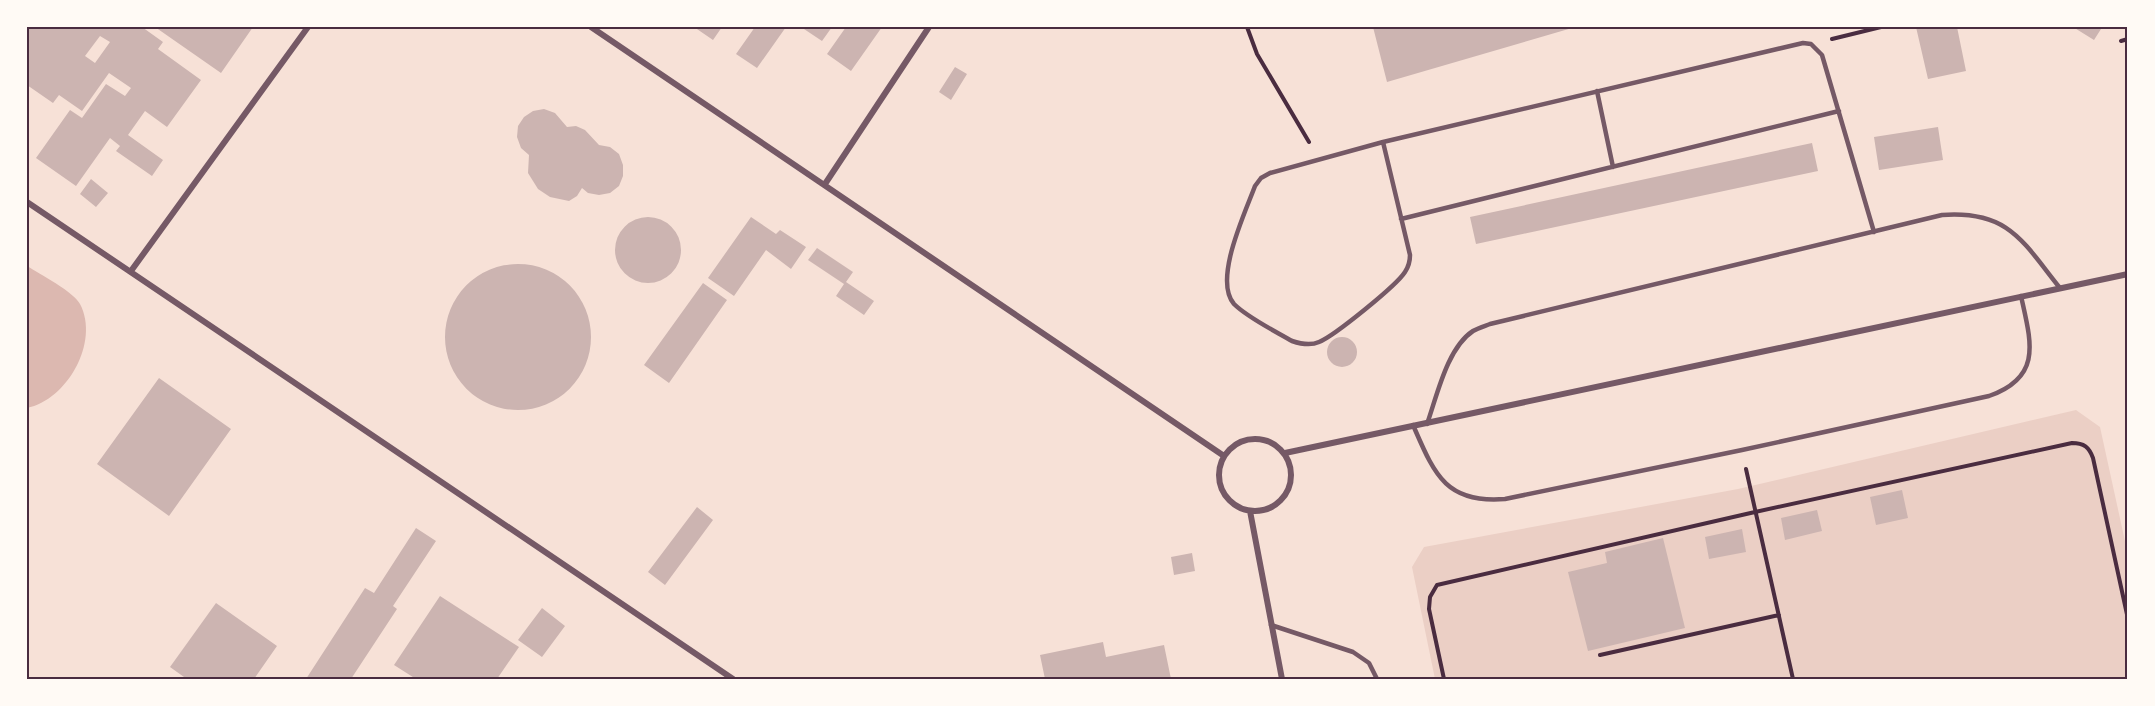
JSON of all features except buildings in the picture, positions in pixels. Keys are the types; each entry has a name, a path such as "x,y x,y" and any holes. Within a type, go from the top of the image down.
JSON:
{"street":[{"path":"131,271 308,27"},
{"path":"591,27 1224,456"},
{"path":"825,184 929,27"},
{"path":"27,202 733,679"},
{"path":"1285,453 2128,274"},
{"path":"1265,440 1276,445 1285,453 1292,476 1283,499 1262,511 1250,511 1229,500 1222,490 1219,478 1224,456 1232,447 1242,441 1265,440"},
{"path":"1250,511 1282,679"}],"lane":[{"path":"1383,142 1410,255 1409,264 1404,273 1390,289 1320,342 1302,345 1292,341 1241,310 1229,295 1226,286 1227,266 1255,186 1261,178 1270,173 1383,142 1796,44 1811,44 1822,55 1874,232"},
{"path":"1597,91 1613,167"},
{"path":"1401,219 1839,111"},
{"path":"1427,424 1447,366 1454,353 1473,331 1490,324 1952,215 1980,216 1996,221 2012,231 2060,288"},
{"path":"1413,425 1438,476 1452,489 1468,496 1487,500 1505,499 1742,450 2003,391 2015,383 2030,357 2031,342 2021,296"},
{"path":"1271,625 1353,652 1369,663 1377,679"}],"path":[{"path":"1247,27 1257,54 1318,159"},
{"path":"1811,44 1881,27"},
{"path":"2121,41 2128,39"},
{"path":"1444,679 1429,609 1430,597 1437,585 1755,512 2072,443 2081,443 2090,449 2093,458 2128,619"},
{"path":"1742,450 1793,679"},
{"path":"1600,654 1779,615"}],"shaded area":[{"path":"27,266 77,299 85,319 86,335 83,351 67,382 42,403 27,408"},
{"path":"2076,410 2100,427 2128,555 2128,679 1435,679 1412,567 1424,547 1738,489"}]}
